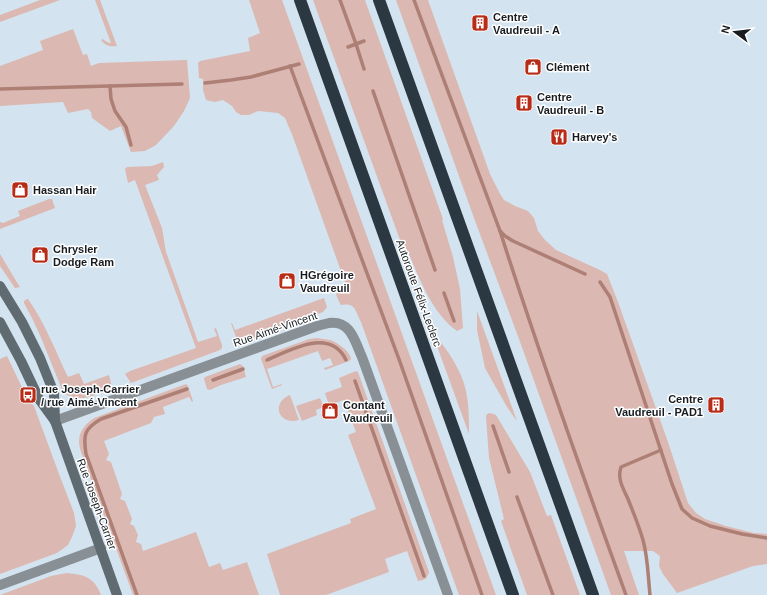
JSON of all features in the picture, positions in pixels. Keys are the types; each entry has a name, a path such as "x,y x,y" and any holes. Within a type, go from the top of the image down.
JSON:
{"highway":[{"name":"Autoroute Félix-Leclerc","path":"300,0 513,595"},
{"path":"379,0 593,595"}],"street":[{"name":"Rue Joseph-Carrier","path":"0,286 19,316 40,358 54,393 55,421"},
{"name":"Rue Joseph-Carrier","path":"0,322 39,399 55,421 117,595"},
{"name":"Rue Aimé-Vincent","path":"55,421 317,326 330,323 345,326 350,331 362,357 448,595"},
{"path":"0,585 101,548"}],"shaded area":[{"path":"40,0 60,0 0,22 0,15"},
{"path":"95,0 100,0 117,46 108,46 101,40 102,39 108,43 111,43"},
{"path":"249,0 282,0 496,595 459,595 361,322 354,308 346,304 341,305 336,294 347,288 285,118 278,113 258,111 249,115 241,115 223,100 215,102 206,100 203,90 203,79 199,78 198,63 200,61 250,51 248,38 260,33"},
{"path":"313,0 365,0 443,219 442,220 453,257 460,289 463,328 457,331 433,305 407,250 404,251"},
{"path":"396,0 428,0 490,174 504,200 528,211 534,218 538,231 556,250 607,274 668,442 688,503 696,513 705,519 754,533 767,534 767,564 753,566 677,593 659,566 660,556 653,551 624,551 639,595 611,595"},
{"path":"73,29 83,55 87,54 91,66 99,63 187,60 190,98 184,111 174,126 156,145 145,151 131,152 121,126 110,131 92,118 91,112 88,109 68,113 63,102 0,106 0,66 43,50 40,41"},
{"path":"163,162 164,167 157,175 159,180 145,185 162,228 166,252 198,342 217,336 214,329 216,328 222,348 131,383 125,374 130,371 196,348 135,180 128,183 125,169 127,167 152,166"},
{"path":"52,199 55,208 0,229 0,222 3,223 20,216 18,211"},
{"path":"0,254 20,287 15,288 0,266"},
{"path":"324,298 327,307 323,312 243,342 237,340 231,323 235,330"},
{"path":"27,299 45,327 68,377 79,373 84,384 109,375 111,389 83,398 75,398 63,392 42,340 24,303"},
{"path":"477,311 517,421 507,407 485,368 477,330"},
{"path":"317,338 330,340 337,343 346,350 351,359 325,370 324,368 333,365 330,358 322,361 318,351 267,369 273,387 282,384 272,389 261,359 262,356 309,339"},
{"path":"437,338 454,361 463,381 468,405 469,434 434,339"},
{"path":"7,356 28,400 34,406 74,513 76,526 68,545 57,553 0,574 0,359"},
{"path":"240,364 243,366 246,377 210,390 207,389 204,379 205,377"},
{"path":"356,371 358,372 429,572 425,579 418,581 407,551 385,559 389,572 326,595 280,595 267,554 351,523 350,519 376,509 348,435 356,432 344,400 329,405 325,393 342,387 339,378"},
{"path":"186,384 193,401 192,402 189,397 163,407 165,414 154,417 151,423 104,441 109,454 106,460 111,462 122,494 120,499 125,501 132,519 130,524 134,526 138,535 136,542 141,544 143,551 196,532 209,567 220,563 223,570 247,562 259,595 133,595 81,452 79,437 86,425 94,418"},
{"path":"290,395 299,420 286,420 280,413 280,403"},
{"path":"320,398 324,407 316,410 317,415 302,421 296,406"},
{"path":"490,413 496,415 530,472 547,516 551,515 580,595 527,595 501,521 504,519 489,458 486,417 487,414"},
{"path":"67,573 88,578 95,584 101,595 0,595 51,576"}],"waterway":[{"path":"340,0 364,69"},
{"path":"414,0 500,231 513,241 585,274"},
{"path":"348,47 364,41"},
{"path":"205,83 251,77 299,64"},
{"path":"290,66 400,362 482,595"},
{"path":"0,89 182,84"},
{"path":"110,86 111,99 115,111 126,127 131,145"},
{"path":"373,91 435,270"},
{"path":"500,231 561,413 626,595"},
{"path":"600,282 610,297 672,484 682,509 692,518 710,526 742,534 767,538"},
{"path":"444,293 454,321"},
{"path":"267,360 298,347 320,343 330,345 339,350 346,360"},
{"path":"213,380 243,369"},
{"path":"355,381 424,576"},
{"path":"137,595 86,454 85,437 88,429 101,419 187,389"},
{"path":"493,426 509,472"},
{"path":"650,595 645,547 638,524 621,483 620,471 621,467 661,450"},
{"path":"517,497 553,595"}],"place":[{"name":"Centre Vaudreuil - A","path":"480,23"},
{"name":"Clément","path":"533,67"},
{"name":"Centre Vaudreuil - B","path":"524,103"},
{"name":"Harvey's","path":"559,137"},
{"name":"Hassan Hair","path":"20,190"},
{"name":"Chrysler Dodge Ram","path":"40,255"},
{"name":"HGrégoire Vaudreuil","path":"287,281"},
{"name":"rue Joseph-Carrier / rue Aimé-Vincent","path":"28,395"},
{"name":"Centre Vaudreuil - PAD1","path":"716,405"},
{"name":"Contant Vaudreuil","path":"330,411"}]}
